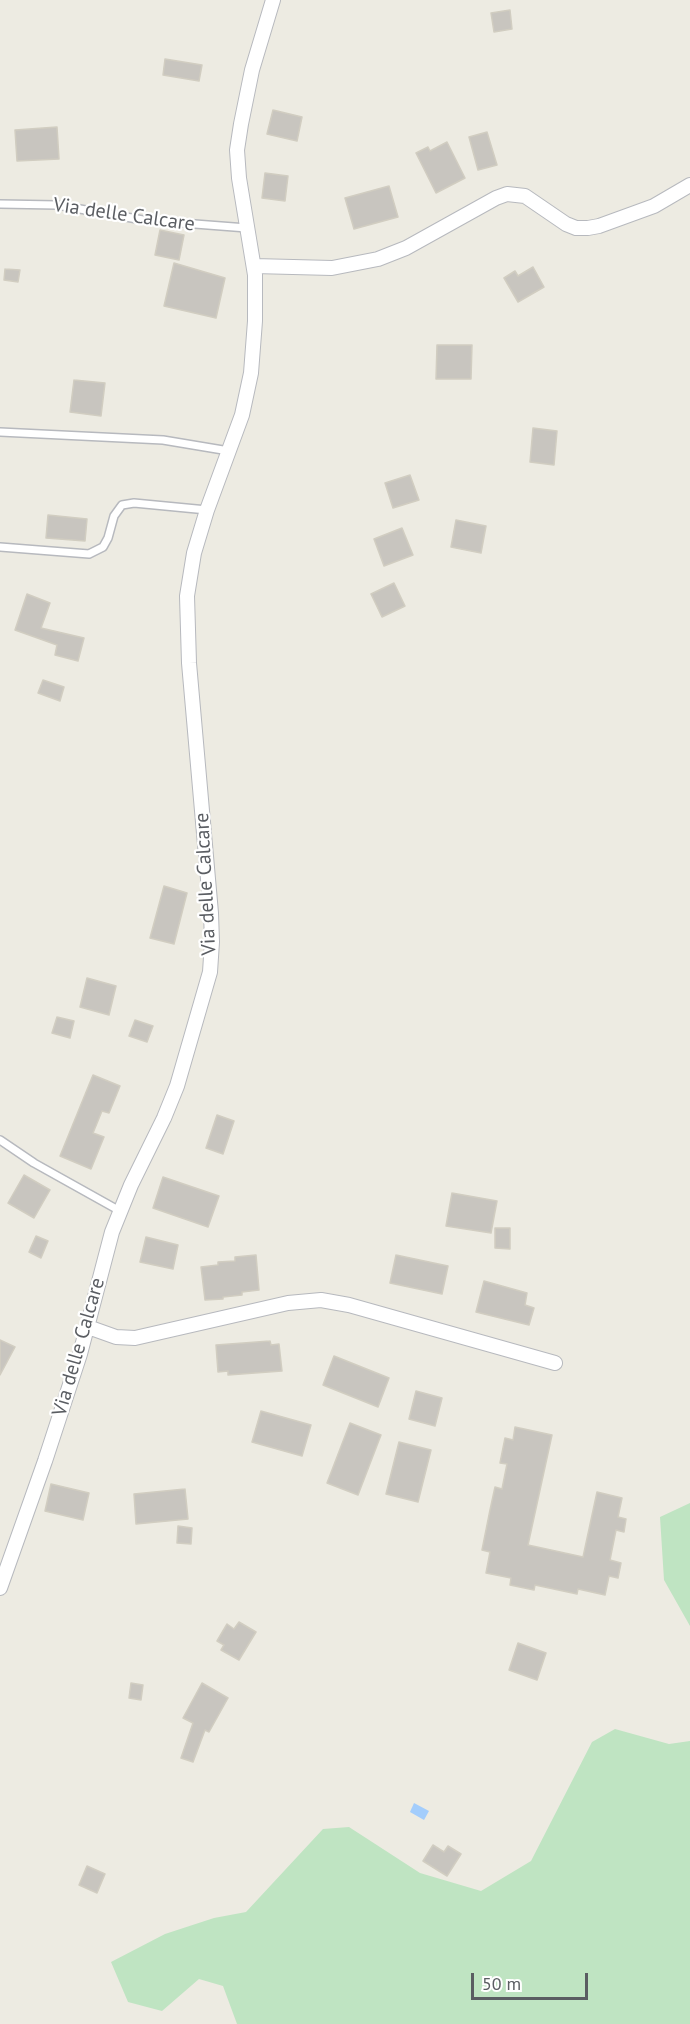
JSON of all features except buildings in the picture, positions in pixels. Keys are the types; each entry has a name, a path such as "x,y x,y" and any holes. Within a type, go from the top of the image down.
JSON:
{"street":[{"name":"Via delle Calcare","path":"0,1588 45,1461 88,1327 105,1254 120,1211 177,1086 205,993 211,964 211,913 189,663 187,603 194,553 207,510 242,415 251,373 256,309 254,266 238,178 238,141 252,70 273,0"},
{"path":"254,266 332,268 378,259 406,248 507,194 525,196 566,224 576,228 588,228 654,206 690,185"},
{"path":"88,1327 116,1337 135,1338 288,1303 309,1300 331,1301 555,1363"}],"lane":[{"name":"Via delle Calcare","path":"0,204 57,205 166,223 247,228"},
{"path":"0,432 164,440 229,451"},
{"path":"0,548 89,554 103,547 114,516 122,505 134,503 207,510"},
{"path":"0,1140 120,1211"}],"green space":[{"path":"690,1503 690,1626 664,1580 660,1517"},
{"path":"615,1729 669,1744 690,1741 690,2024 237,2024 223,1986 199,1979 162,2011 128,2002 111,1962 165,1934 214,1918 246,1912 323,1829 349,1827 420,1873 481,1891 531,1861 592,1742"}],"water":[{"path":"414,1803 429,1811 424,1820 410,1812"}]}
